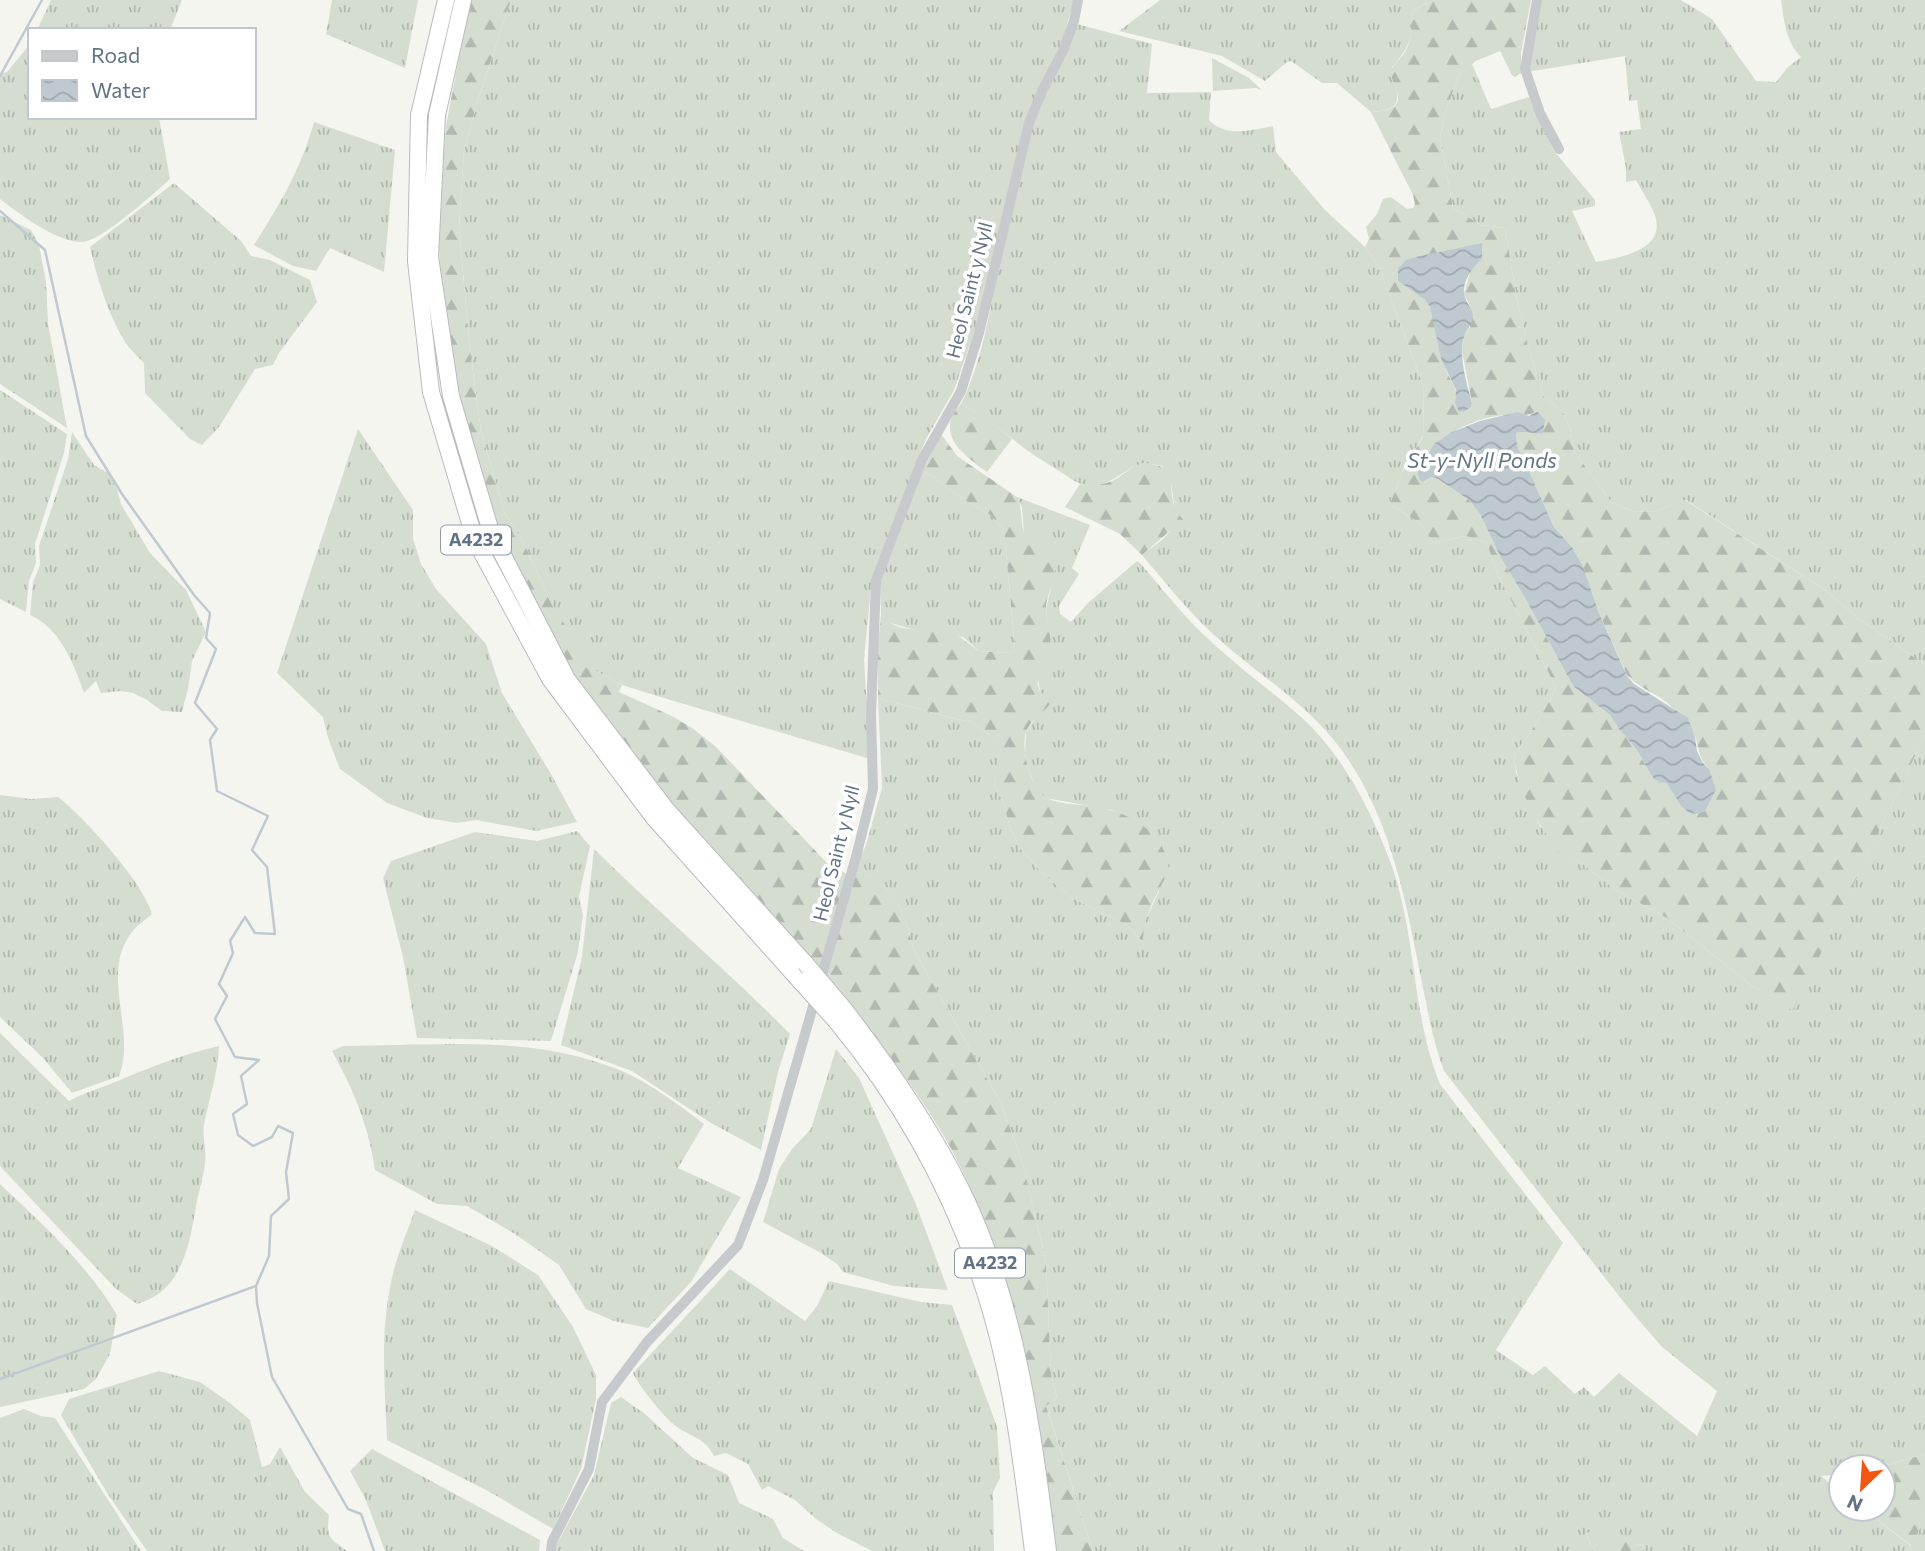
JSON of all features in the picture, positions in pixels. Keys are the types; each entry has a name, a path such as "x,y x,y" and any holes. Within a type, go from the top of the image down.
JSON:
{"highway":[{"name":"A4232","path":"446,0 419,115 416,261 431,392 475,540 550,680 654,818 800,981 840,1015 918,1109 963,1192 986,1248 1016,1350 1031,1429 1048,1551"},
{"name":"A4232","path":"463,0 437,115 430,257 451,396 491,532 567,679 666,809 805,963 929,1157 960,1222 986,1296 1005,1370 1033,1551"},
{"path":"1018,1441 1024,1551"}],"street":[{"name":"Heol Saint y Nyll","path":"551,1551 552,1542 589,1469 602,1402 647,1342 738,1245 763,1180 873,791 871,713 876,580 922,460 961,391 979,334 1029,123 1063,51 1078,0"},
{"path":"1537,0 1525,69 1540,113 1559,149"}],"green space":[{"path":"51,0 182,0 171,28 38,28"},
{"path":"332,0 418,0 405,68 326,34"},
{"path":"470,0 511,0 464,151 459,229 470,350 481,431 505,514 523,541 552,605 594,670 622,685 619,692 672,716 715,746 828,864 847,874 820,969 597,723 491,527 452,395 441,303 438,217 446,126"},
{"path":"511,0 1074,0 1060,49 1023,129 975,330 954,390 926,439 872,577 864,659 870,759 622,685 594,670 567,632 523,541 505,514 481,431 470,350 459,229 464,151"},
{"path":"1160,0 1435,0 1411,13 1409,42 1392,67 1397,92 1396,103 1383,111 1371,112 1337,83 1322,83 1291,61 1265,81 1222,56 1119,31"},
{"path":"1435,0 1531,0 1521,53 1521,73 1515,77 1512,75 1500,51 1476,61 1459,75 1445,113 1440,137 1453,208 1481,225 1505,228 1517,300 1544,397 1562,411 1570,427 1574,451 1611,502 1634,512 1656,511 1685,500 1825,590 1859,619 1925,665 1925,735 1793,1011 1751,985 1667,918 1616,890 1574,857 1560,854 1524,795 1514,755 1542,714 1556,687 1497,573 1487,543 1466,536 1433,543 1421,524 1390,504 1404,468 1423,437 1424,387 1378,265 1365,247 1369,239 1366,227 1377,214 1383,199 1391,197 1407,209 1413,208 1415,204 1371,112 1386,110 1398,101 1392,68 1408,46 1411,13","holes":["1481,250 1482,259 1471,269 1464,294 1470,306 1470,327 1464,336 1462,351 1472,403 1455,403 1456,391 1447,372 1430,307 1424,299 1416,257","1537,411 1541,416 1525,431 1516,433 1517,445 1554,527 1572,547 1583,566 1599,613 1627,675 1668,703 1694,735 1702,759 1709,769 1705,811 1689,813 1681,806 1667,784 1655,780 1651,775 1637,750 1610,715 1573,686 1502,560 1480,514 1469,500 1438,479 1432,477 1424,482 1420,481 1417,473 1423,461 1453,432 1491,417 1525,415"]},
{"path":"1535,0 1681,0 1712,19 1756,81 1776,82 1788,67 1801,57 1789,38 1781,0 1925,0 1925,665 1859,619 1825,590 1686,500 1656,511 1634,512 1611,502 1574,451 1570,427 1562,411 1544,397 1528,346 1505,228 1481,225 1453,208 1440,137 1445,113 1459,75 1472,64 1491,109 1529,97 1554,151 1595,200 1595,206 1572,211 1596,262 1637,251 1653,239 1656,219 1653,210 1636,180 1626,182 1619,132 1641,129 1637,100 1629,101 1625,56 1527,72"},
{"path":"1077,24 1152,44 1147,93 1211,92 1209,120 1216,126 1239,131 1273,126 1276,152 1325,210 1365,247 1378,265 1424,387 1423,436 1404,468 1390,504 1421,524 1433,543 1466,536 1487,543 1497,573 1556,687 1542,714 1514,755 1516,773 1540,826 1616,890 1667,918 1751,985 1793,1010 1925,735 1925,1454 1897,1462 1897,1453 1827,1453 1827,1475 1821,1476 1827,1481 1827,1523 1881,1523 1911,1546 1925,1517 1925,1551 1642,1551 1645,1546 1586,1533 1592,1551 1093,1551 1046,1405 1057,1398 1051,1374 1046,1262 1023,1164 1001,1103 913,949 907,924 895,900 877,881 854,872 866,845 882,788 878,698 971,722 991,736 1002,752 994,786 1003,801 1010,828 1020,848 1043,874 1072,898 1127,925 1142,941 1143,926 1159,891 1147,829 1112,810 1045,798 1036,788 1028,768 1025,753 1026,732 1033,722 1041,695 1037,675 1050,647 1046,610 1055,569 1047,552 1029,542 1024,534 1022,508 1017,497 1090,525 1072,568 1079,574 1059,606 1060,614 1071,622 1088,603 1137,561 1203,634 1316,732 1354,784 1382,841 1399,888 1424,1029 1440,1084 1563,1243 1496,1350 1533,1375 1545,1366 1575,1394 1584,1387 1594,1397 1619,1373 1697,1436 1717,1391 1662,1347 1626,1305 1444,1071 1431,1027 1410,922 1394,861 1372,802 1358,774 1327,731 1213,634 1185,606 1142,555 1168,534 1174,521 1172,487 1162,466 1139,465 1105,483 1082,484 1034,455 981,415 961,404 978,361 1022,162 1048,81"},
{"path":"28,46 28,119 159,119 170,179 118,223 87,241 66,239 29,220 0,199 0,74 7,72"},
{"path":"1212,58 1249,78 1262,90 1256,88 1213,91"},
{"path":"314,122 395,150 384,272 330,248 316,271 293,266 254,245 289,186"},
{"path":"174,183 241,241 251,256 270,260 310,280 317,302 273,365 255,369 219,427 202,445 190,439 145,393 144,363 127,345 113,320 90,247"},
{"path":"0,215 31,230 39,245 46,282 48,323 67,428 0,384"},
{"path":"0,390 67,434 64,453 35,544 36,563 29,581 26,612 0,599"},
{"path":"961,404 981,414 1012,439 987,472 961,451 951,434 953,415"},
{"path":"358,429 413,510 413,538 421,564 436,589 486,644 502,693 577,822 536,831 476,820 457,823 427,818 387,803 340,769 323,717 277,673"},
{"path":"72,432 94,465 108,473 117,489 121,504 150,553 186,590 206,632 192,661 182,712 162,711 133,693 101,693 96,681 84,693 76,670 58,638 41,621 30,615 33,582 40,565 39,546 68,459"},
{"path":"941,434 957,456 1017,497 1026,537 1045,550 1053,560 1054,574 1046,609 1050,647 1038,681 1043,695 1051,703 1026,732 1026,760 1037,789 1049,799 1105,809 1131,818 1153,834 1161,844 1169,870 1148,913 1143,942 1127,925 1072,898 1043,874 1020,848 1010,828 1003,801 994,786 1001,752 991,736 971,722 878,698 881,614 887,621 902,628 945,626 979,651 1010,653 1015,649 1004,530 989,514 923,470"},
{"path":"1143,463 1155,465 1168,472 1175,507 1185,522 1172,529 1142,555 1120,534 1065,507 1080,484 1110,482"},
{"path":"923,470 989,514 1004,530 1015,649 1010,653 979,651 963,637 915,630 887,622 881,614 880,582"},
{"path":"0,795 31,799 58,797 83,819 112,851 138,885 152,914 132,932 123,948 119,966 118,984 124,1040 119,1076 72,1093 43,1058 0,1017"},
{"path":"577,831 590,846 579,897 583,915 578,952 551,1041 417,1038 403,957 383,878 391,861 475,832 537,841"},
{"path":"594,849 790,1034 778,1072 761,1150 711,1123 632,1071 561,1045 582,957"},
{"path":"853,872 866,874 877,880 895,899 907,924 913,949 1001,1103 1023,1164 1046,1262 1051,1374 1057,1398 1046,1406 1093,1551 1056,1551 1043,1454 1013,1308 982,1215 962,1170 949,1144 916,1093 824,974"},
{"path":"0,1033 69,1101 157,1065 219,1046 204,1125 204,1168 187,1248 175,1276 153,1298 137,1304 116,1289 0,1166"},
{"path":"447,1044 536,1048 600,1063 643,1082 704,1124 678,1168 741,1197 691,1282 648,1328 614,1321 586,1309 559,1265 515,1234 467,1206 437,1204 375,1170 359,1108 332,1051 343,1046"},
{"path":"836,1049 859,1078 915,1202 948,1290 894,1286 843,1272 837,1264 821,1253 763,1222 779,1169 792,1149 811,1129"},
{"path":"0,1184 78,1262 117,1315 110,1354 96,1379 84,1389 0,1407"},
{"path":"415,1210 492,1246 538,1275 573,1327 596,1375 596,1399 581,1469 553,1529 488,1491 387,1440 384,1364 387,1307 394,1268"},
{"path":"730,1269 805,1321 817,1306 829,1281 921,1302 952,1305 997,1427 1000,1478 993,1492 994,1551 872,1551 837,1533 795,1500 768,1486 762,1490 748,1464 726,1453 714,1456 700,1440 666,1418 633,1373"},
{"path":"159,1371 200,1382 250,1420 262,1467 270,1464 280,1447 305,1492 329,1515 330,1537 347,1551 147,1551 107,1493 61,1415 69,1399"},
{"path":"621,1397 645,1414 693,1458 728,1475 739,1503 773,1519 783,1538 804,1551 556,1551 557,1544 594,1475 611,1403"},
{"path":"24,1409 55,1418 141,1551 0,1551 0,1418"},
{"path":"372,1449 540,1540 539,1551 385,1551 365,1498 350,1471"},
{"path":"1925,1454 1925,1517 1912,1546 1882,1523 1897,1523 1897,1462"},
{"path":"1586,1532 1645,1546 1642,1551 1592,1551"}],"water":[{"name":"St-y-Nyll Ponds","path":"1482,243 1482,259 1471,271 1464,286 1465,297 1473,317 1462,345 1464,370 1472,403 1471,407 1459,412 1455,403 1456,390 1441,358 1430,307 1424,299 1398,281 1398,269 1406,260"},
{"name":"St-y-Nyll Ponds","path":"1537,411 1545,420 1543,433 1516,433 1517,445 1554,527 1572,547 1583,566 1599,613 1627,676 1634,684 1688,718 1697,751 1709,769 1716,790 1705,811 1689,813 1681,806 1667,784 1655,780 1651,775 1637,750 1610,715 1573,686 1502,560 1480,514 1469,500 1438,479 1432,477 1420,481 1417,473 1434,444 1452,432 1480,421 1518,412 1529,416"}],"waterway":[{"path":"0,76 42,0"},
{"path":"0,211 45,250 86,436 122,494 194,595 210,613 206,638 216,649 195,703 217,729 210,740 217,791 268,816 252,850 267,867 275,934 255,933 245,917 230,941 233,953 219,984 227,996 215,1019 235,1057 259,1060 241,1076 247,1104 233,1114 238,1135 253,1146 272,1137 278,1126 293,1133 286,1172 289,1199 271,1216 269,1256 256,1286 272,1377 348,1509 361,1514 374,1551"},
{"path":"0,1379 256,1286"}]}
